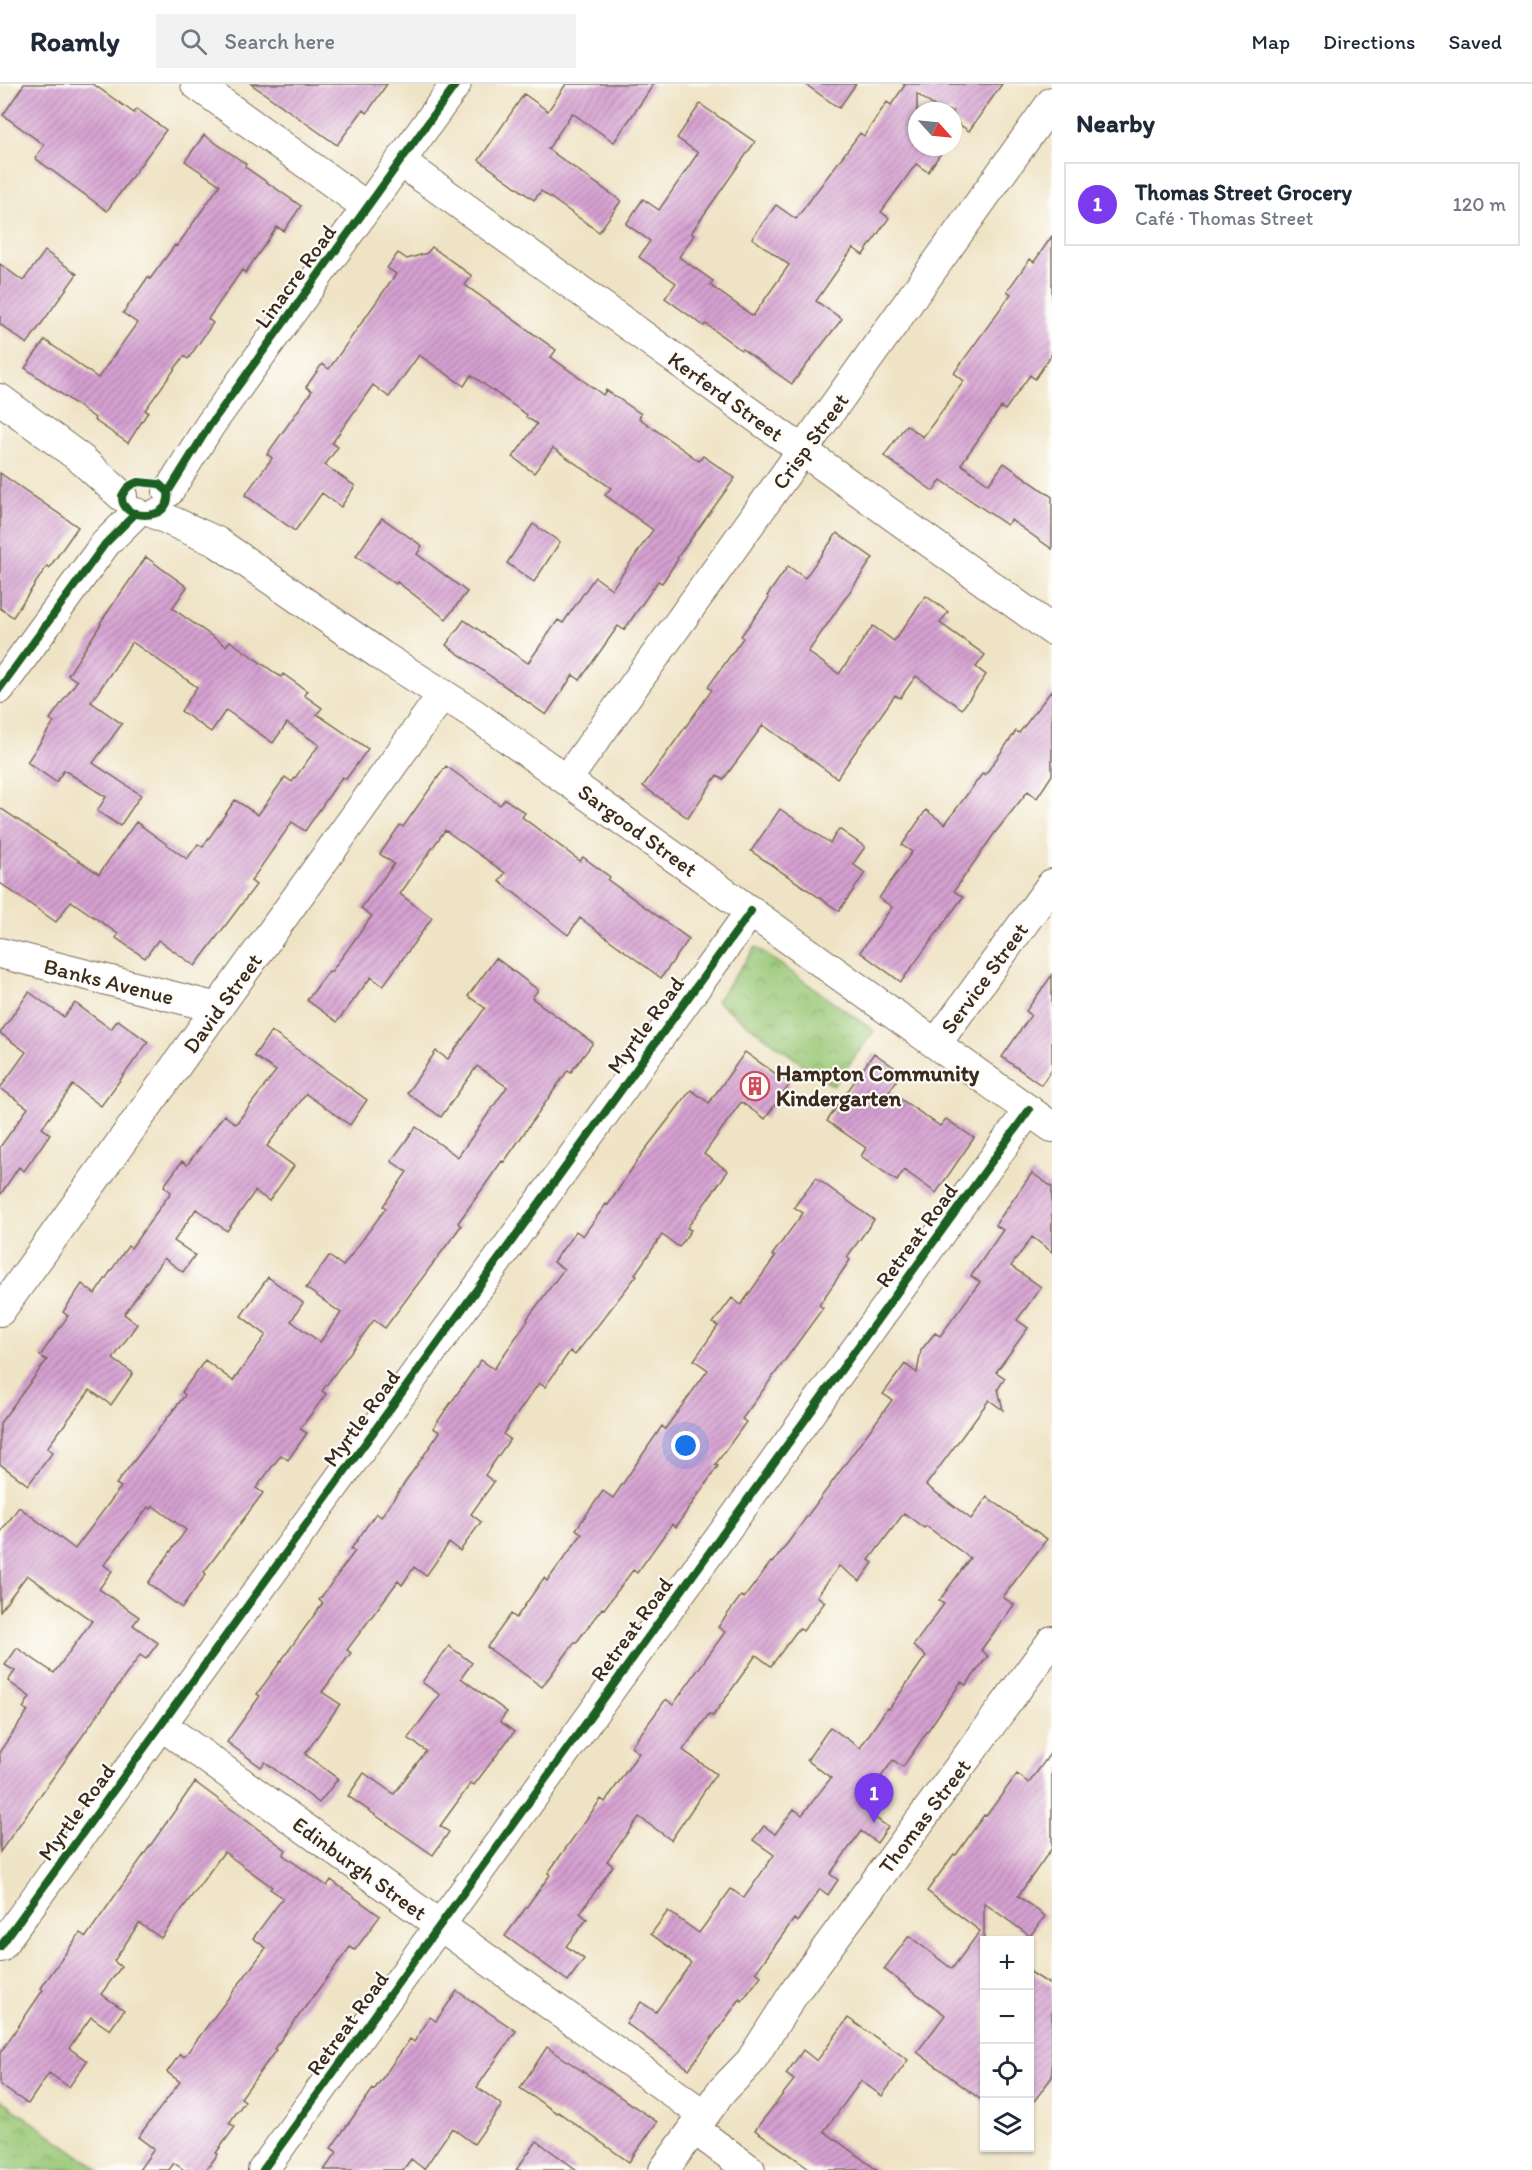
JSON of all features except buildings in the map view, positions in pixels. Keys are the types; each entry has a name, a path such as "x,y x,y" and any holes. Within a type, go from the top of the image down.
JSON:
{"street":[{"path":"196,84 367,207"},
{"name":"Linacre Road","path":"0,688 105,544 210,425 456,84"},
{"name":"Crisp Street","path":"567,779 1052,102"},
{"name":"Kerferd Street","path":"400,161 1052,630"},
{"name":"Sargood Street","path":"0,399 81,459 145,498 198,519 217,542 382,656 443,694 567,779 1040,1118"},
{"name":"David Street","path":"0,1311 443,694"},
{"name":"Service Street","path":"936,1044 1052,884"},
{"name":"Myrtle Road","path":"0,1947 751,911"},
{"name":"Banks Avenue","path":"0,953 219,1008"},
{"name":"Retreat Road","path":"263,2170 440,1925 1040,1118"},
{"name":"Thomas Street","path":"664,2170 706,2112 747,2045 796,1990 1052,1641"},
{"name":"Edinburgh Street","path":"161,1725 706,2112 750,2170"}],"green space":[{"path":"756,947 874,1031 833,1086 716,1001"},
{"path":"0,2099 100,2170 0,2170"}],"cycle path":[{"path":"168,492 210,425 456,84"},
{"path":"139,482 159,484 168,492 168,501 164,508 150,515 128,510 123,503 122,496 129,487 139,482"},
{"path":"0,688 105,544 136,513"},
{"path":"0,1947 751,911"},
{"path":"263,2170 1029,1110"}],"place":[{"name":"Hampton Community Kindergarten","path":"755,1086"},
{"name":"Thomas Street Grocery","path":"874,1823"}]}
